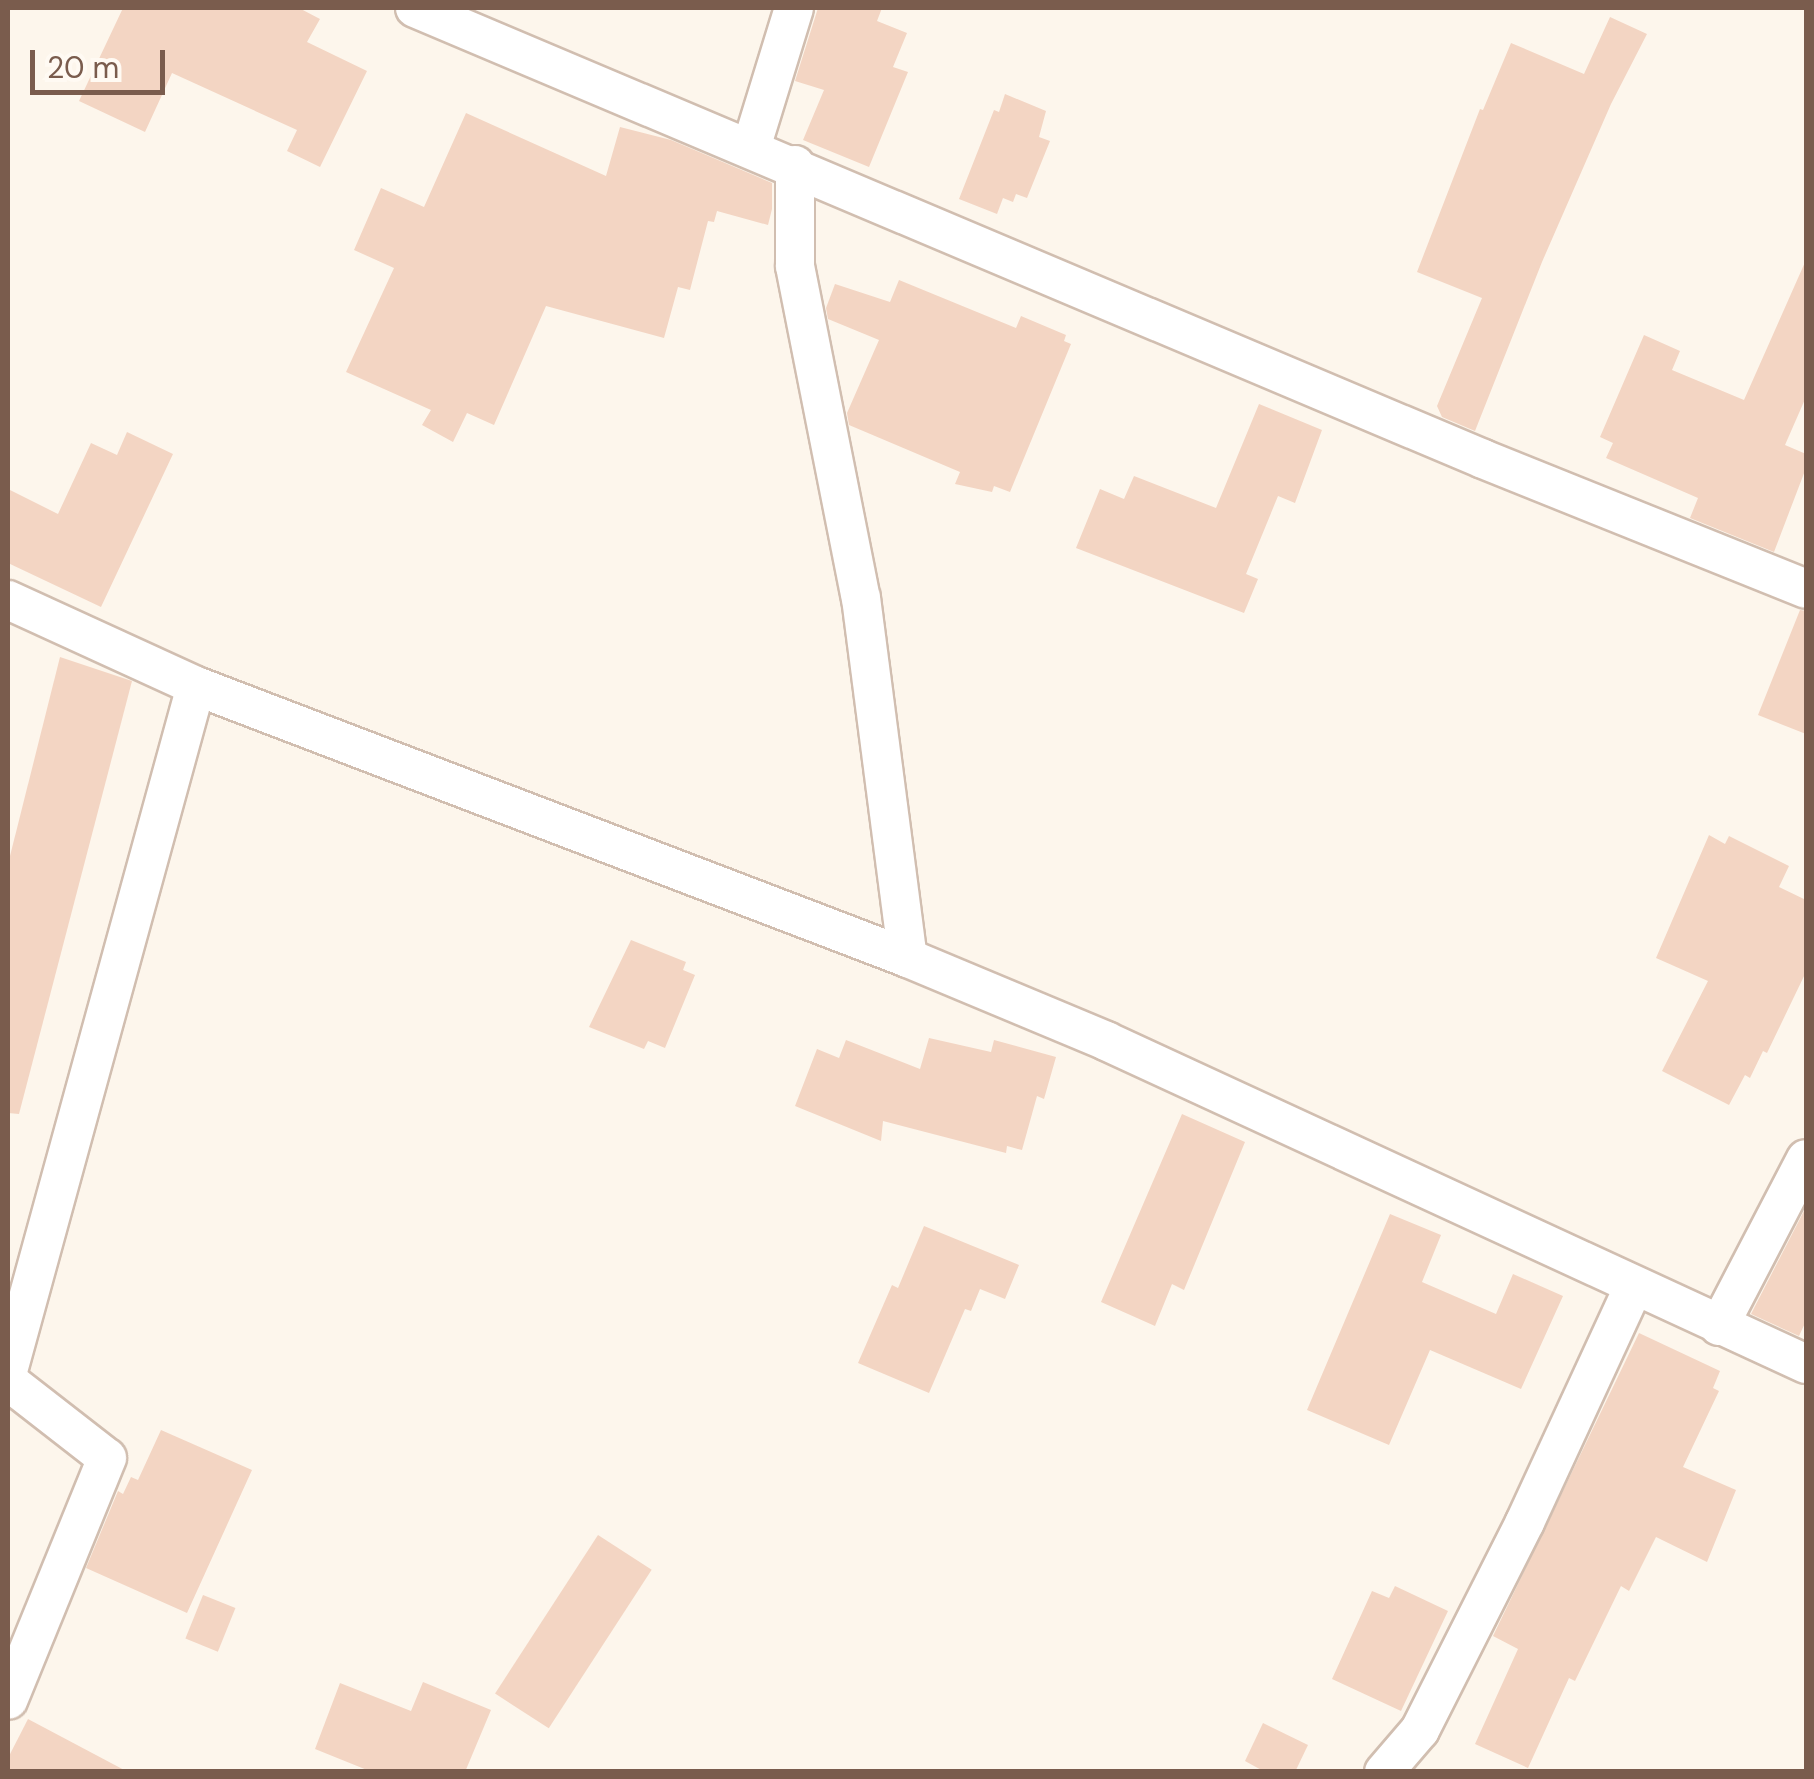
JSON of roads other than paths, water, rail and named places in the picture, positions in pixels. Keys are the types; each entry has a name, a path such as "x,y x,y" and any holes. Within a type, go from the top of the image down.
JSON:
{"street":[{"path":"415,8 795,165 1483,460 1806,589"},
{"path":"751,148 794,8"},
{"path":"795,165 795,266 862,598 908,958"},
{"path":"8,600 196,686 908,958 1124,1049 1806,1364"},
{"path":"8,1371 196,686"},
{"path":"1719,1326 1806,1158"},
{"path":"1384,1772 1420,1730 1525,1522 1634,1286"},
{"path":"8,1380 107,1458 8,1700"}]}
